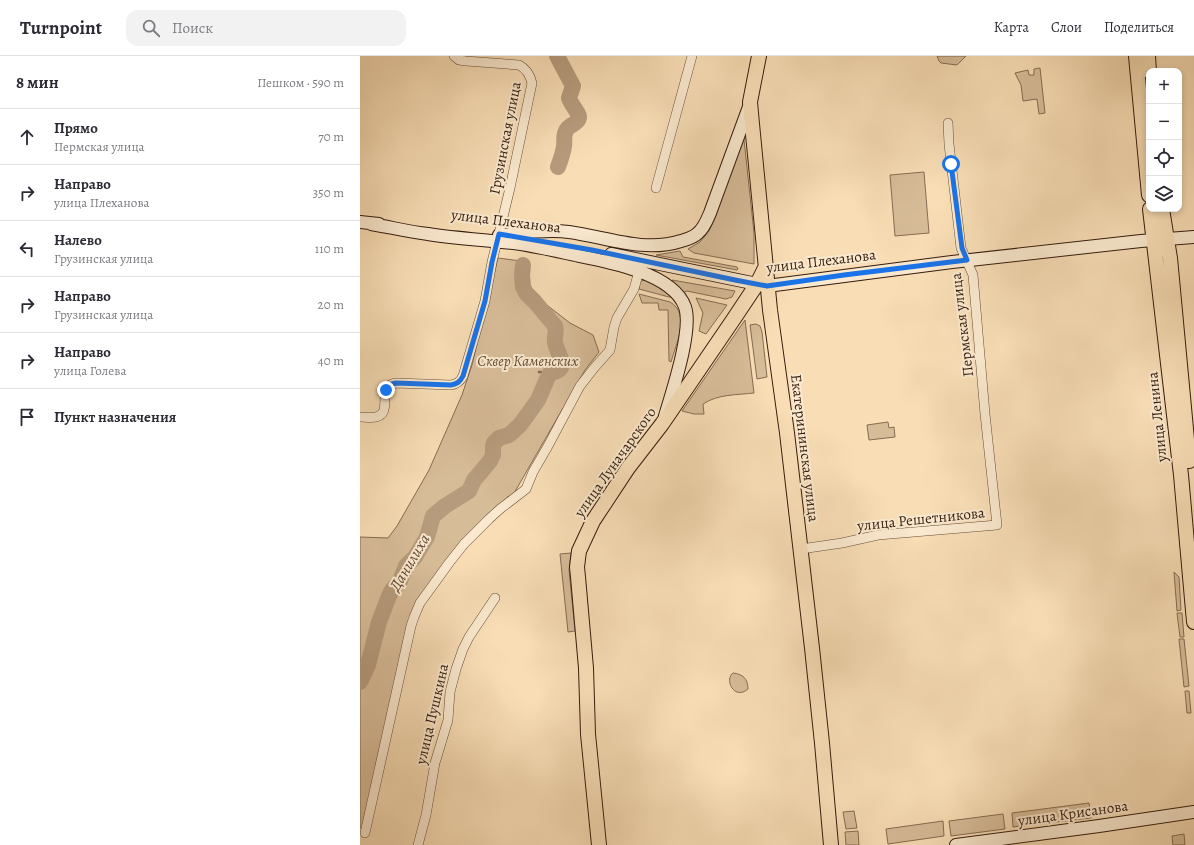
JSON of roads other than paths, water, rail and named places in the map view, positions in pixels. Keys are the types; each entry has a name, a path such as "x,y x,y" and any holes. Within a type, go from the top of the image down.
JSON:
{"main road":[{"name":"Екатерининская улица","path":"759,56 750,102 765,268 762,285 787,433 820,725 831,845"},
{"path":"1136,56 1147,176"},
{"path":"1148,56 1149,68"},
{"path":"498,238 540,231 568,232 632,244 648,245 668,244 690,238 697,234 702,228 710,213 750,102"},
{"name":"улица Ленина","path":"1151,212 1160,240 1170,258 1194,515"},
{"name":"улица Ленина","path":"1162,212 1160,240 1194,622"},
{"path":"366,223 429,234 498,238 604,260 639,271 660,281 673,290 683,302 687,314 687,329 683,349 662,424"},
{"name":"улица Плеханова","path":"498,238 592,250 762,285 967,260 1194,237"},
{"name":"улица Луначарского","path":"598,845 588,734 586,668 577,567 578,557 586,534 599,511 628,468 662,424 762,285"},
{"name":"улица Крисанова","path":"956,845 1021,841 1194,812"}],"street":[{"name":"Грузинская улица","path":"360,417 374,417 380,415 384,409 387,388 390,384 441,385 456,384 460,381 463,376 485,301 492,262 510,188 532,83 531,77 520,65 466,61 459,60 454,56"},
{"path":"656,188 692,56"},
{"name":"Пермская улица","path":"948,124 949,144 962,248 973,275 997,525"},
{"path":"366,832 411,626 417,609 437,578 464,544 500,509 526,489 533,472 580,386 610,350 615,323 621,308 634,289 639,271"},
{"name":"улица Решетникова","path":"800,549 878,535 997,525"},
{"name":"улица Пушкина","path":"418,845 426,815 434,767 448,720 450,692 456,669 463,649 495,598"}],"waterway":[{"name":"Данилиха","path":"557,56 573,86 569,98 579,116 577,122 569,127 565,133 564,149 558,167"},
{"name":"Данилиха","path":"360,682 368,665 379,622 389,596 400,581 406,566 415,557 427,537 433,516 445,506 469,491 474,480 490,461 493,455 494,443 499,438 509,435 520,425 538,400 550,373 557,371 562,365 555,342 555,326 526,293 523,287 523,265"},
{"path":"539,372 550,373"}],"park label":[{"name":"Сквер Каменских","path":"528,361"}]}
